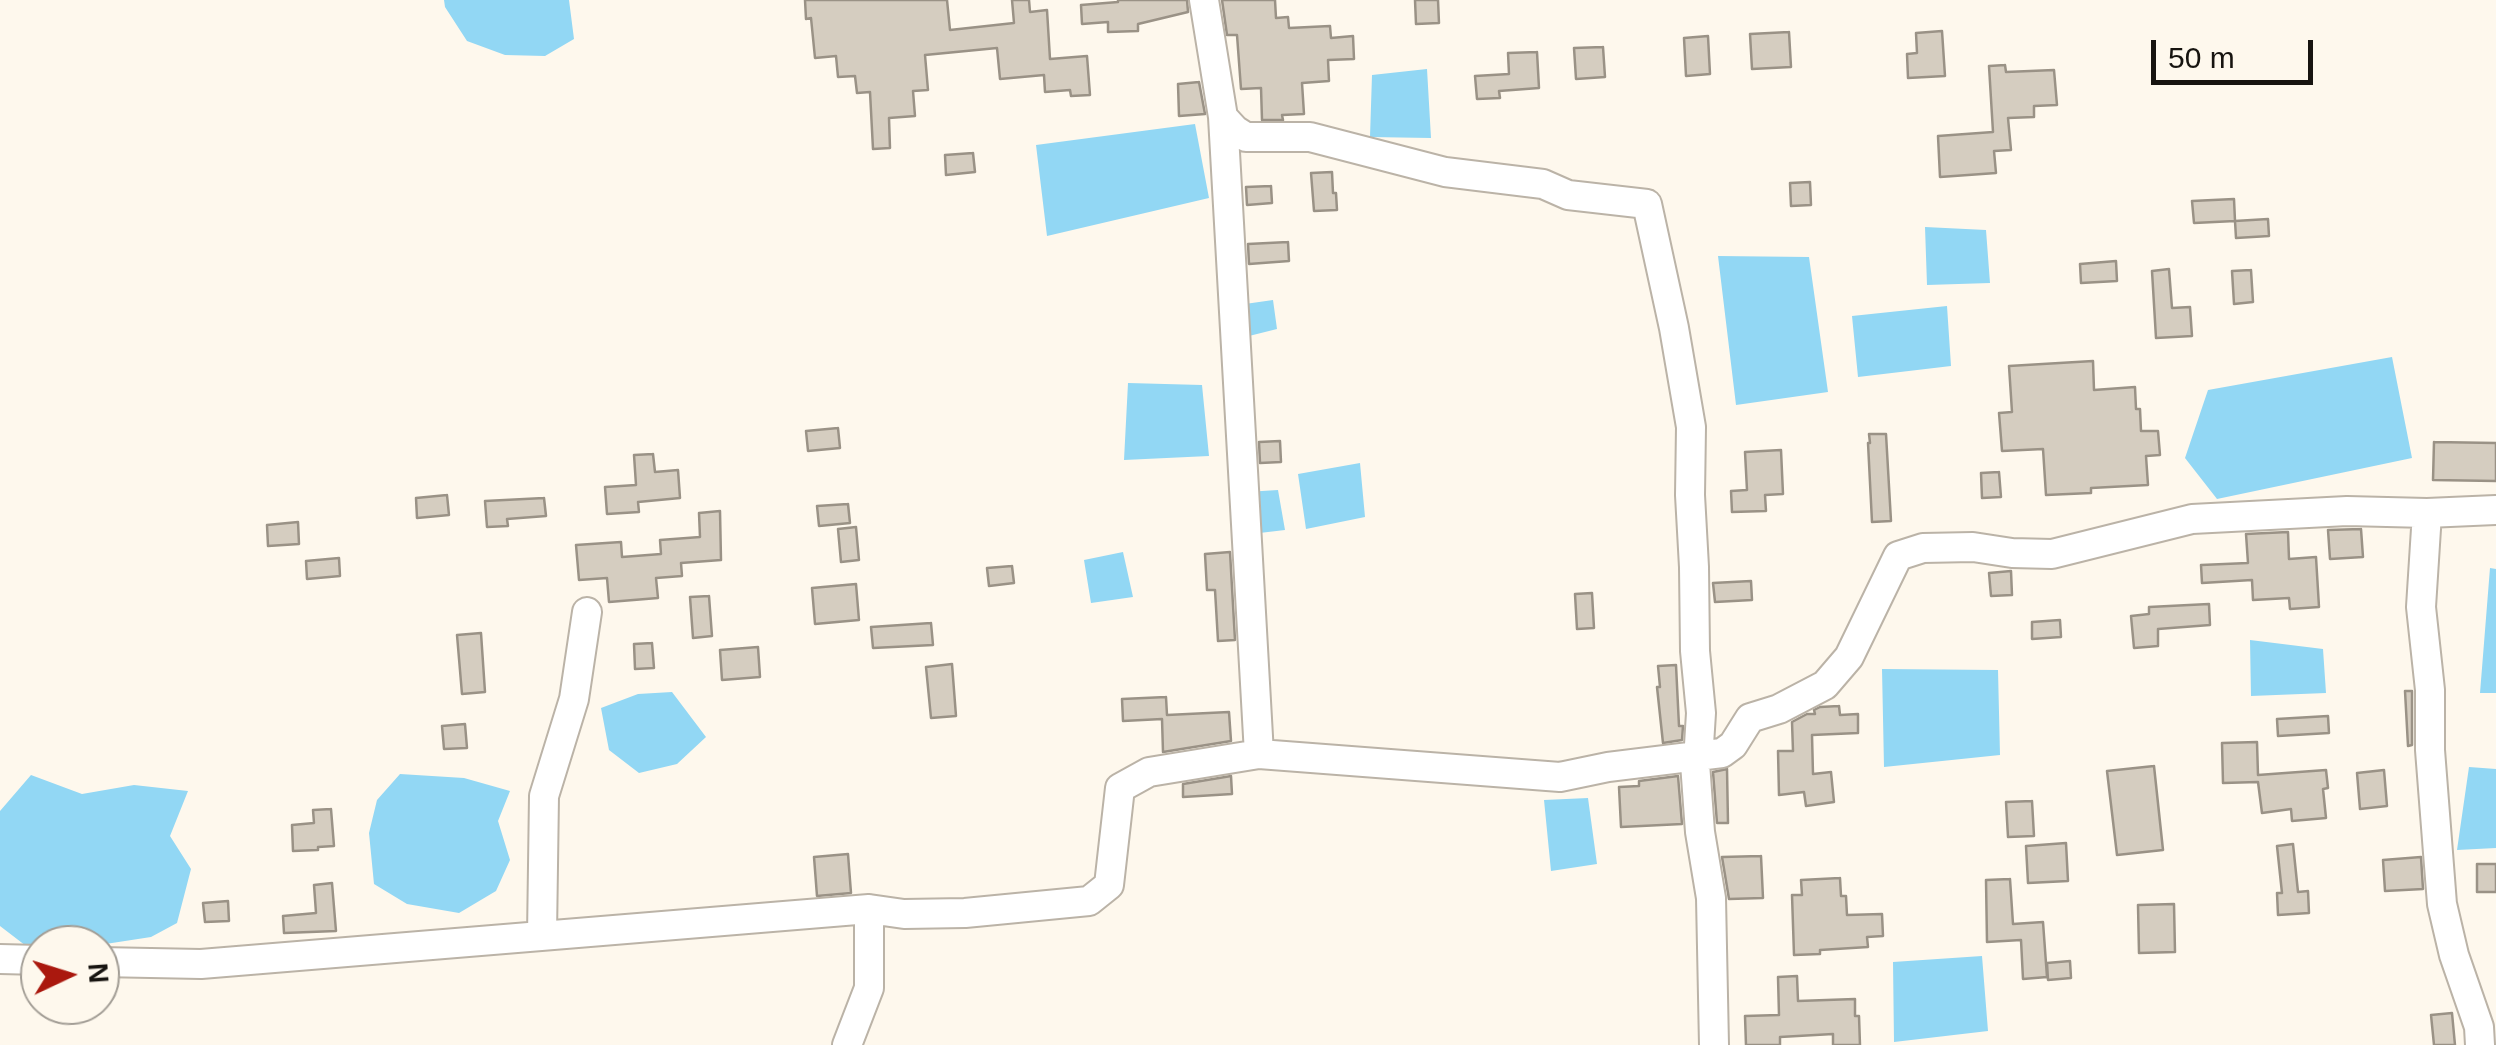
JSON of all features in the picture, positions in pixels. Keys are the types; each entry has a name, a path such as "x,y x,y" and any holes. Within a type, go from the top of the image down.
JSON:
{"street":[{"path":"1204,0 1222,116 1259,754"},
{"path":"1222,116 1246,137 1310,138 1445,172 1544,184 1568,195 1647,204 1690,426 1695,651 1701,713 1695,764 1710,898 1714,1045"},
{"path":"120,962 201,964 868,909 904,914 966,913 1089,900 1109,885 1120,788 1149,772 1259,754 1560,777 1722,753 1733,746 1750,718 1779,709 1826,685 1849,657 1898,556 1923,548 2052,554 2192,519 2347,511 2496,510"},
{"path":"2427,513 2421,607 2430,690 2430,750 2442,904 2454,955 2479,1027 2480,1045"},
{"path":"542,935 544,796 574,699 587,612"},
{"path":"847,1045 869,988 868,909"}],"water":[{"path":"444,0 569,0 574,39 545,56 505,55 467,41"},
{"path":"1427,69 1431,138 1370,137 1372,75"},
{"path":"1195,124 1209,198 1047,236 1036,145"},
{"path":"1925,227 1986,230 1990,283 1927,285"},
{"path":"1718,256 1809,257 1828,392 1736,405"},
{"path":"1273,300 1277,329 1241,338 1238,305"},
{"path":"1947,306 1951,366 1858,377 1852,316"},
{"path":"2392,357 2412,458 2217,499 2185,458 2208,390"},
{"path":"1128,383 1202,385 1209,456 1124,460"},
{"path":"1360,463 1365,517 1306,529 1298,474"},
{"path":"1278,490 1285,530 1251,534 1246,492"},
{"path":"1123,552 1133,597 1091,603 1084,560"},
{"path":"2490,568 2496,569 2496,693 2480,693"},
{"path":"2250,640 2323,649 2326,693 2251,696"},
{"path":"1882,669 1998,670 2000,755 1884,767"},
{"path":"672,692 706,737 677,764 639,773 609,750 601,708 638,694"},
{"path":"2469,767 2496,769 2496,848 2457,850"},
{"path":"400,774 464,778 510,791 498,821 510,860 496,891 459,913 407,904 374,884 369,833 377,800"},
{"path":"31,775 82,794 134,785 188,791 170,836 191,869 177,923 151,937 120,942 120,925 20,925 20,941 0,926 0,811"},
{"path":"1588,798 1597,864 1551,871 1544,800"},
{"path":"1982,956 1988,1031 1894,1042 1893,962"}],"building":[{"path":"805,0 947,0 950,30 1014,23 1012,0 1029,0 1030,12 1047,10 1050,59 1087,56 1090,95 1071,96 1070,90 1045,92 1044,75 1000,79 997,48 925,55 928,90 913,91 915,116 889,118 890,148 873,149 870,92 857,93 855,76 838,77 836,56 815,58"},
{"path":"1118,0 1187,0 1188,12 1138,24 1138,31 1108,32 1108,22 1082,24 1081,5"},
{"path":"1222,0 1275,0 1276,18 1288,17 1289,28 1330,26 1331,38 1353,36 1354,59 1328,60 1329,81 1302,83 1304,114 1262,120 1261,88 1241,89 1237,35 1227,35"},
{"path":"1415,0 1438,0 1439,23 1416,24"},
{"path":"1942,31 1945,76 1908,78 1907,54 1917,53 1916,33"},
{"path":"1789,32 1791,67 1752,69 1750,34"},
{"path":"1708,36 1710,74 1686,76 1684,38"},
{"path":"1603,47 1605,77 1576,79 1574,48"},
{"path":"1537,52 1539,88 1499,91 1500,98 1477,99 1475,76 1509,74 1508,53"},
{"path":"2005,65 2006,72 2054,70 2057,105 2034,106 2034,117 2008,118 2011,150 1994,151 1996,173 1940,177 1938,136 1993,132 1989,66"},
{"path":"1199,82 1205,114 1179,116 1178,84"},
{"path":"973,153 975,172 946,175 945,155"},
{"path":"1332,172 1337,210 1314,211 1311,173"},
{"path":"1810,182 1811,205 1791,206 1790,183"},
{"path":"1271,186 1272,203 1247,205 1246,187"},
{"path":"2234,199 2235,221 2194,223 2192,201"},
{"path":"2268,219 2269,236 2236,238 2235,221"},
{"path":"1288,242 1289,261 1249,264 1248,244"},
{"path":"2116,261 2117,281 2081,283 2080,264"},
{"path":"2169,269 2172,308 2190,307 2192,336 2156,338 2152,271"},
{"path":"2251,270 2253,302 2234,304 2232,271"},
{"path":"2093,361 2094,390 2135,387 2141,431 2158,431 2160,455 2146,456 2148,485 2046,495 2043,449 2002,451 1999,413 2012,412 2009,366"},
{"path":"838,428 840,448 808,451 806,431"},
{"path":"1869,434 1886,434 1891,521 1872,522"},
{"path":"1280,441 1281,462 1260,463 1259,442"},
{"path":"2434,442 2496,443 2496,481 2433,480"},
{"path":"1781,450 1783,494 1765,495 1766,511 1732,512 1731,491 1747,490 1745,452"},
{"path":"653,454 655,472 678,470 680,498 638,502 639,512 607,514 605,487 636,485 634,455"},
{"path":"1999,472 2001,497 1982,498 1981,473"},
{"path":"447,495 449,515 417,518 416,498"},
{"path":"544,498 546,516 507,519 508,526 487,527 485,501"},
{"path":"848,504 850,523 819,526 817,506"},
{"path":"720,511 721,560 681,563 682,576 656,578 658,598 609,602 607,578 579,580 576,545 621,542 622,557 661,554 660,540 700,537 699,513"},
{"path":"298,522 299,544 268,546 267,525"},
{"path":"856,527 859,560 841,562 838,529"},
{"path":"2361,529 2363,557 2330,559 2328,530"},
{"path":"2288,532 2289,559 2316,557 2319,607 2290,609 2289,598 2253,600 2252,580 2202,583 2201,565 2248,563 2246,534"},
{"path":"1230,552 1235,640 1218,641 1215,590 1207,590 1205,554"},
{"path":"339,558 340,576 307,579 306,561"},
{"path":"1012,566 1014,583 989,586 987,568"},
{"path":"2011,571 2012,595 1991,596 1989,573"},
{"path":"1751,581 1752,600 1715,602 1713,583"},
{"path":"856,584 859,620 815,624 812,588"},
{"path":"1592,593 1594,628 1577,629 1575,594"},
{"path":"709,596 712,636 693,638 690,597"},
{"path":"2209,604 2210,625 2158,629 2158,646 2134,648 2131,616 2149,614 2149,607"},
{"path":"2060,620 2061,637 2032,639 2032,622"},
{"path":"931,623 933,645 873,648 871,627"},
{"path":"481,633 485,692 462,694 457,635"},
{"path":"652,643 654,668 635,669 634,644"},
{"path":"758,647 760,677 722,680 720,650"},
{"path":"952,664 956,716 931,718 926,667"},
{"path":"1676,665 1682,740 1663,743 1658,666"},
{"path":"2405,691 2412,691 2412,745 2408,746"},
{"path":"1166,697 1167,715 1229,712 1231,741 1163,752 1162,719 1123,721 1122,699"},
{"path":"1839,706 1840,715 1858,714 1858,733 1812,735 1813,774 1831,772 1834,802 1806,806 1804,792 1779,795 1778,751 1793,751 1792,722 1815,714 1814,710 1820,707"},
{"path":"2328,716 2329,733 2278,736 2277,719"},
{"path":"465,724 467,748 444,749 442,726"},
{"path":"2257,742 2258,775 2326,770 2326,818 2292,821 2291,809 2262,813 2258,782 2223,783 2222,743"},
{"path":"2154,766 2163,850 2117,855 2107,771"},
{"path":"1727,769 1728,823 1717,823 1713,772"},
{"path":"2384,770 2387,806 2360,809 2357,773"},
{"path":"1231,776 1232,794 1183,797 1183,784"},
{"path":"1678,776 1682,824 1621,827 1619,787"},
{"path":"2032,801 2034,836 2008,837 2006,802"},
{"path":"331,809 334,846 293,851 292,825 314,823 313,810"},
{"path":"2066,843 2068,881 2028,883 2026,846"},
{"path":"2293,844 2298,892 2308,891 2309,913 2278,915 2277,893 2282,893 2277,846"},
{"path":"848,854 851,893 817,896 814,857"},
{"path":"1761,856 1763,898 1729,899 1722,857"},
{"path":"2421,857 2423,889 2385,891 2383,860"},
{"path":"2477,864 2496,864 2496,892 2477,892"},
{"path":"1840,878 1847,915 1882,914 1883,936 1867,937 1868,947 1794,955 1792,895 1802,895 1801,880"},
{"path":"2010,879 2013,924 2043,922 2047,977 2023,979 2021,940 1987,942 1986,880"},
{"path":"332,883 336,931 284,933 283,916 316,913 314,885"},
{"path":"228,901 229,921 205,922 203,903"},
{"path":"2174,904 2175,952 2139,953 2138,905"},
{"path":"2070,961 2071,978 2048,980 2047,963"},
{"path":"1797,976 1798,1001 1855,999 1860,1045 1833,1045 1833,1034 1780,1037 1780,1045 1746,1045 1745,1016 1779,1015 1778,977"},
{"path":"2452,1013 2455,1045 2434,1045 2431,1015"}]}
